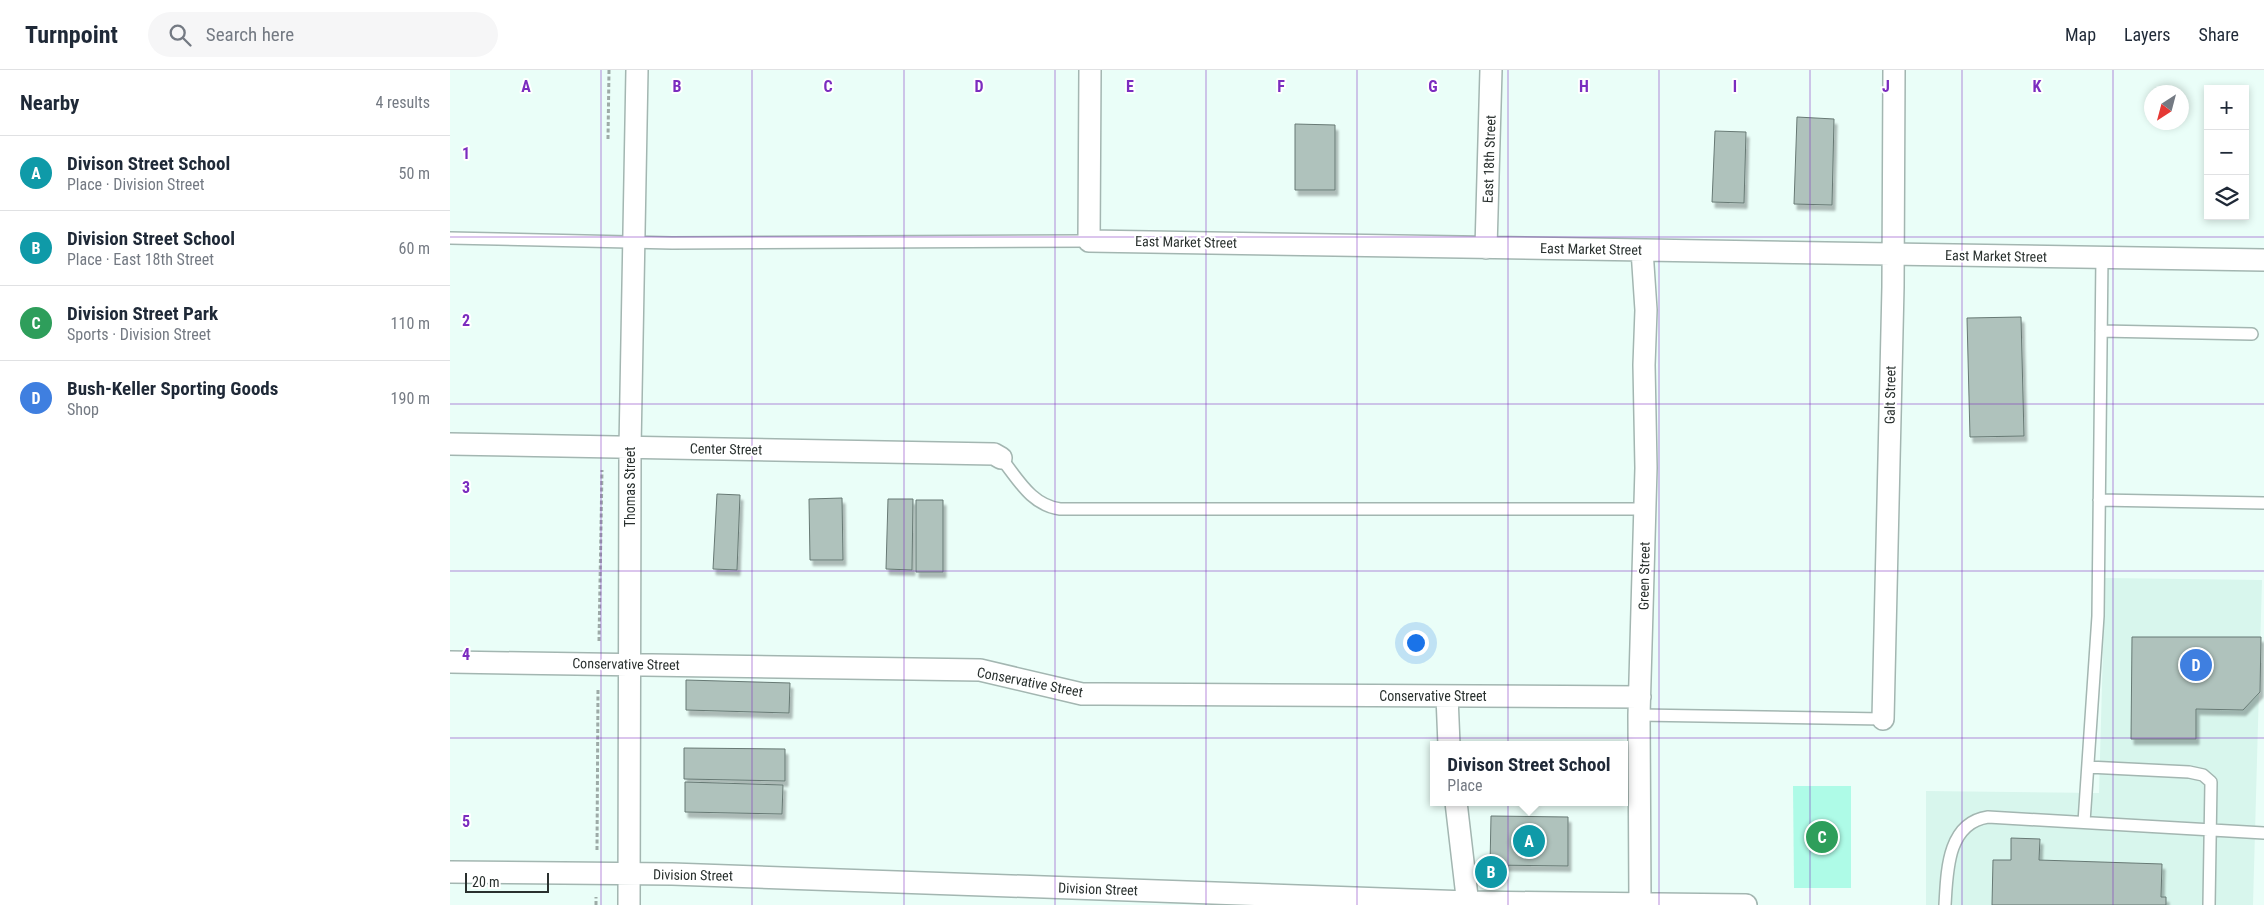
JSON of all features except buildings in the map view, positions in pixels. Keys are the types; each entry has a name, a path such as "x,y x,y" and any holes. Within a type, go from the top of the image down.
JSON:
{"street":[{"name":"Thomas Street","path":"629,905 630,448 637,70"},
{"path":"1089,241 1090,70"},
{"name":"East 18th Street","path":"1486,248 1491,70"},
{"name":"Galt Street","path":"1884,719 1893,254 1894,70"},
{"name":"East Market Street","path":"1089,241 2264,260"},
{"name":"Green Street","path":"1640,903 1639,706 1645,509 1644,365 1646,310 1642,250"},
{"name":"Center Street","path":"450,444 994,454 1001,458"},
{"name":"Conservative Street","path":"450,662 980,670 1082,694 1447,696 1639,706"},
{"path":"1447,696 1449,741"},
{"path":"1456,806 1468,904"},
{"name":"Division Street","path":"450,872 630,874 1468,904 1640,903 1746,905"}],"lane":[{"path":"450,238 635,243 1089,241"},
{"path":"2084,822 2098,616 2102,258"},
{"path":"2101,331 2252,334"},
{"path":"1001,458 1034,500 1047,507 1060,509 1645,509"},
{"path":"2099,500 2264,503"},
{"path":"1639,706 1884,719"},
{"path":"2088,767 2203,775 2211,782 2209,905"},
{"path":"1945,905 1947,870 1951,850 1962,831 1974,819 1988,817 2264,833"}],"path":[{"path":"600,643 602,469"},
{"path":"597,859 598,685"}],"shaded area":[{"path":"2105,578 2262,580 2253,905 1926,905 1926,791 2099,793"}],"green space":[{"path":"1793,786 1851,786 1851,888 1794,888"}],"place":[{"name":"Bush-Keller Sporting Goods","path":"2196,665"},
{"name":"Division Street Park","path":"1822,837"},
{"name":"Divison Street School","path":"1529,841"},
{"name":"Division Street School","path":"1491,872"}]}
